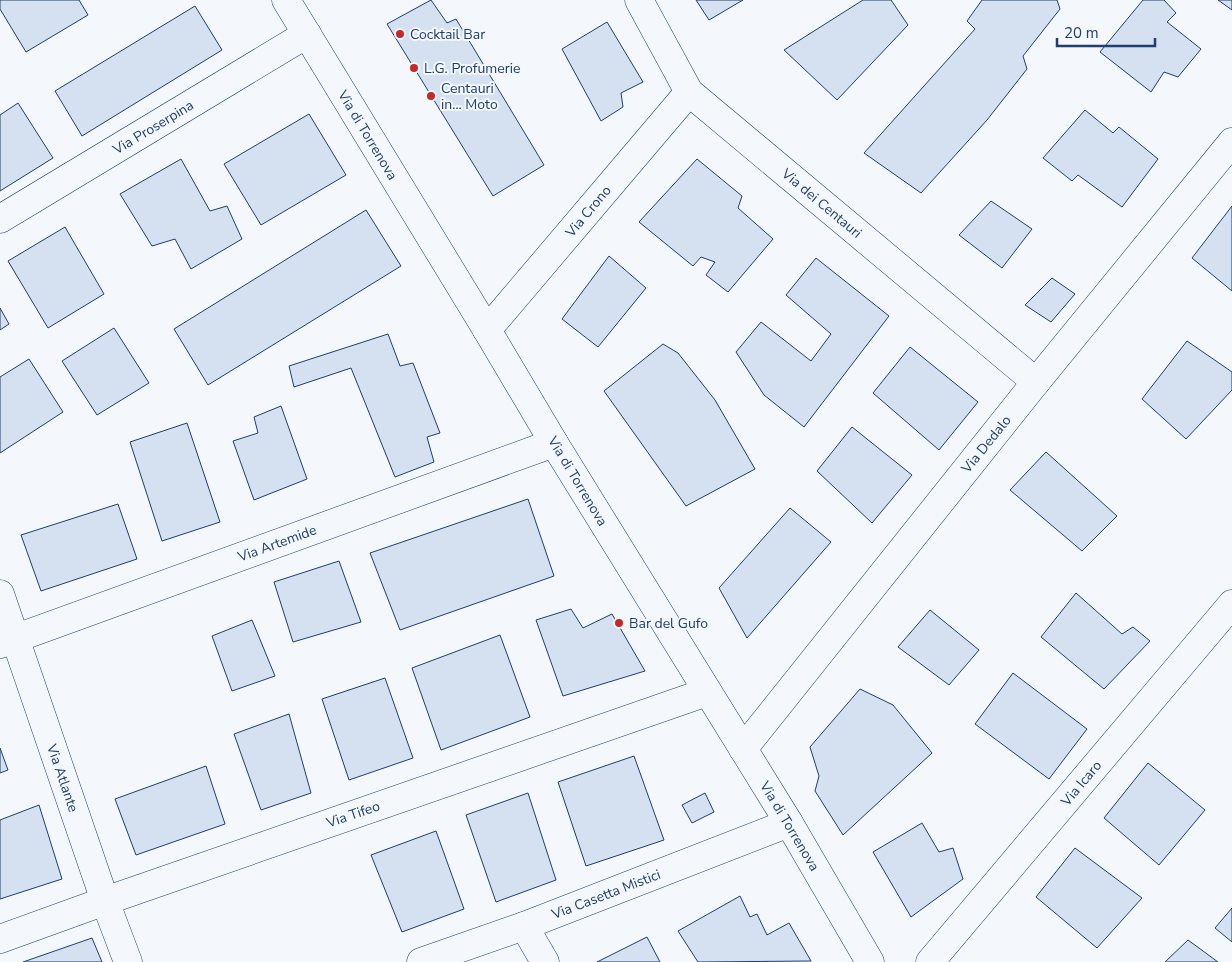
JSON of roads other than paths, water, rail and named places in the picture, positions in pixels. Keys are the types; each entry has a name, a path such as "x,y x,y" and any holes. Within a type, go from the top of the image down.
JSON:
{"street":[{"name":"Via di Torrenova","path":"286,0 554,443 789,822 870,962"},
{"name":"Via dei Centauri","path":"639,0 690,92 1036,382"},
{"name":"Via Proserpina","path":"0,219 307,34"},
{"name":"Via Crono","path":"487,330 690,92"},
{"name":"Via Dedalo","path":"743,749 1036,382 1232,142"},
{"name":"Via Artemide","path":"8,641 554,443"},
{"name":"Via Atlante","path":"0,594 8,641 128,962"},
{"name":"Via Icaro","path":"930,962 1232,604"},
{"name":"Via Tifeo","path":"0,939 707,692"},
{"name":"Via Casetta Mistici","path":"421,962 524,926 789,822"},
{"path":"524,926 545,962"}],"place":[{"name":"Cocktail Bar","path":"400,34"},
{"name":"L.G. Profumerie","path":"414,68"},
{"name":"Centauri in... Moto","path":"431,96"},
{"name":"Bar del Gufo","path":"619,623"}]}
